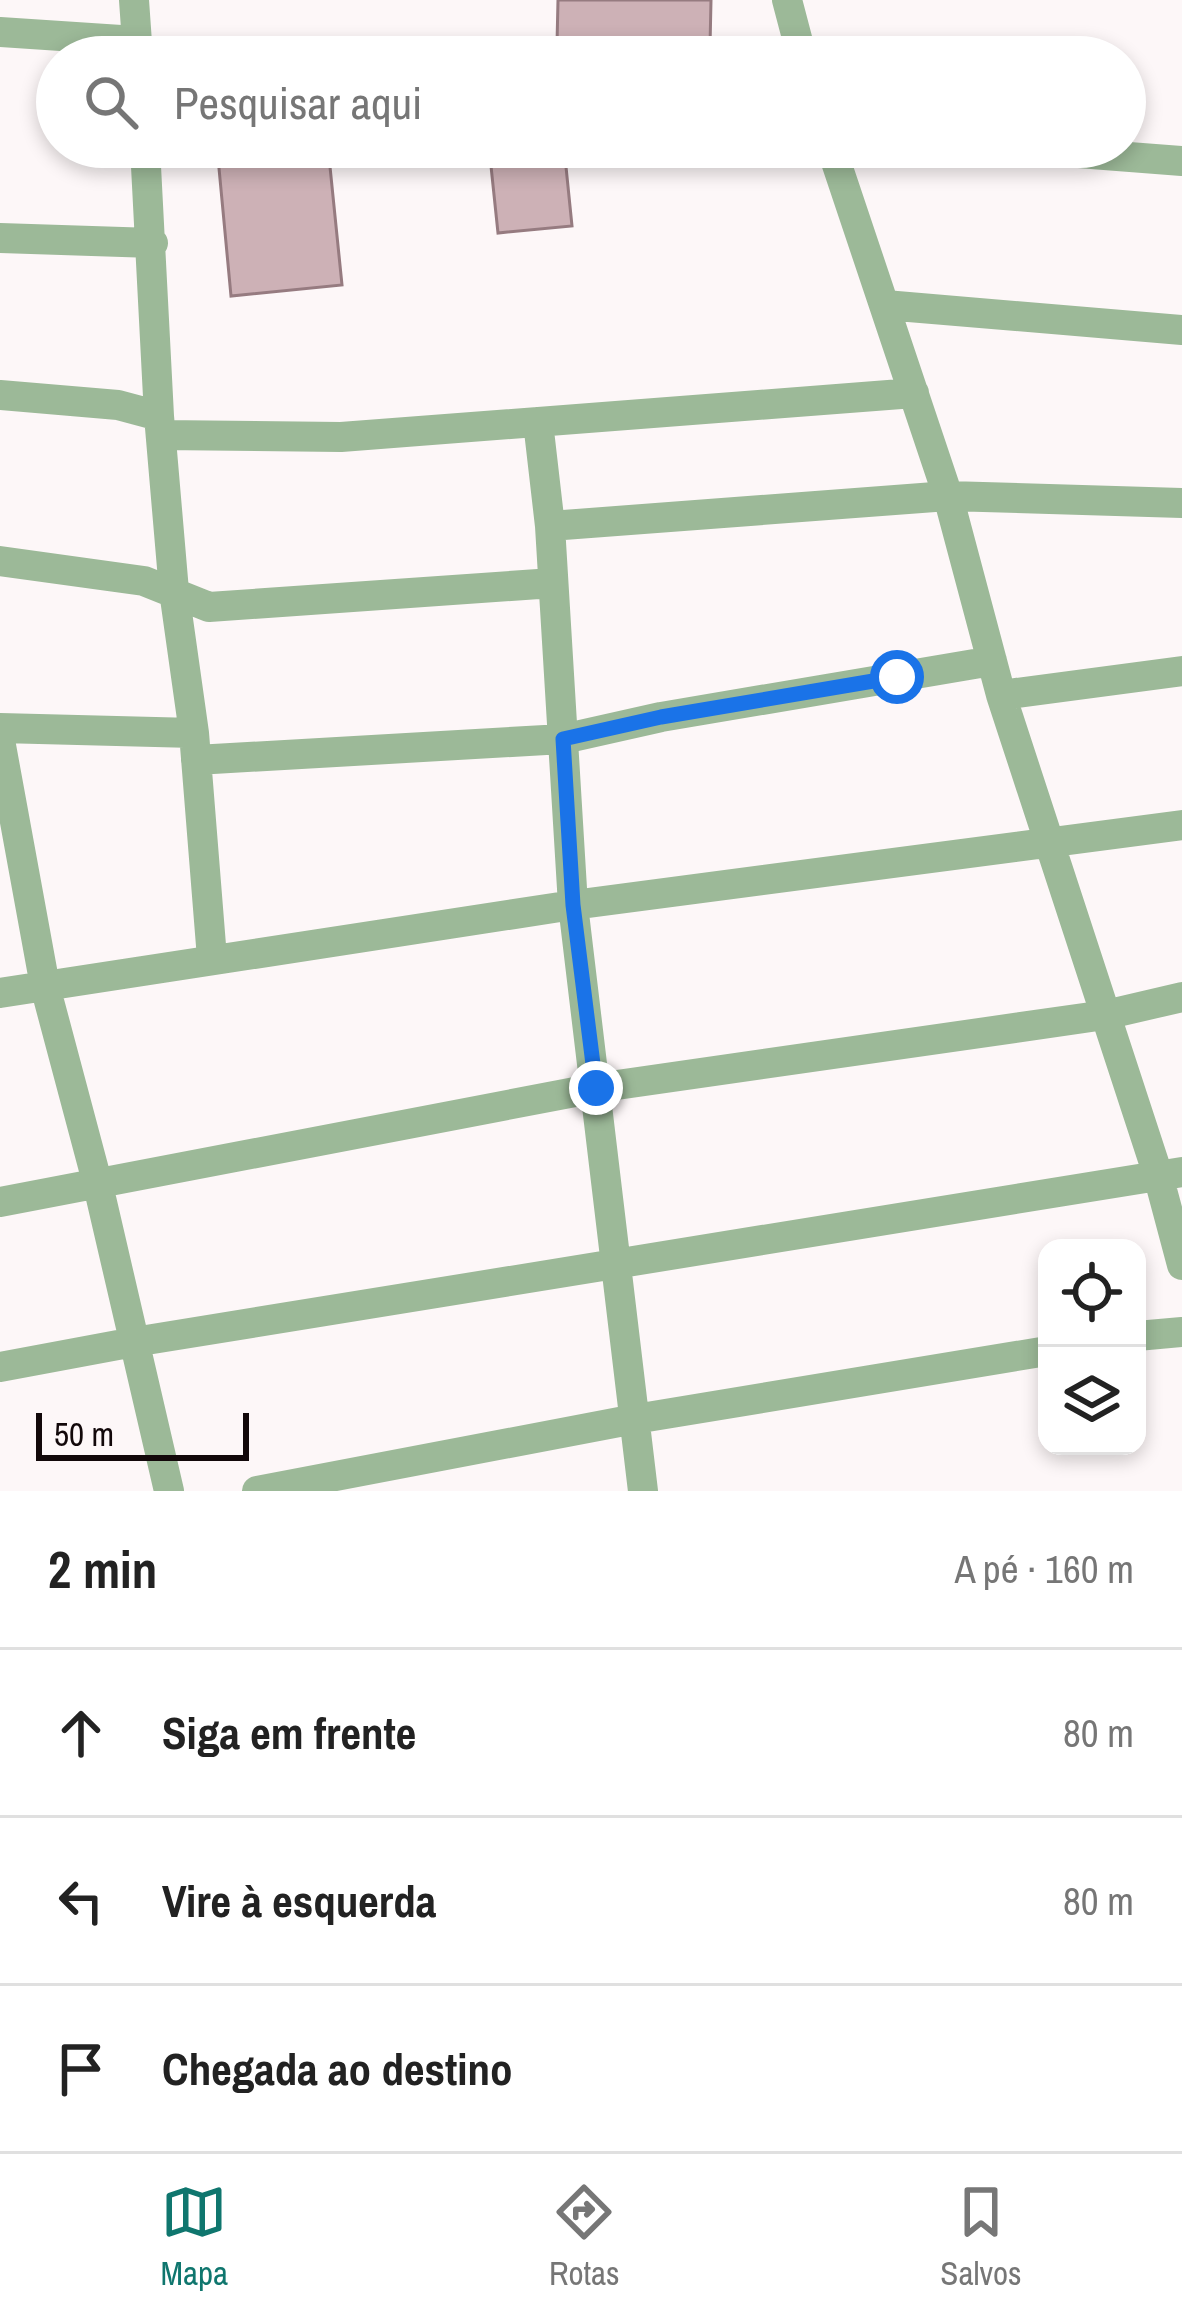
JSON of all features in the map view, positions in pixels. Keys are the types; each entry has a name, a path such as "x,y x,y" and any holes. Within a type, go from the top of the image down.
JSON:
{"street":[{"path":"134,0 136,36"},
{"path":"787,0 796,36"},
{"path":"0,32 36,36"},
{"path":"1146,158 1182,161"},
{"path":"147,168 174,591 195,747 212,958"},
{"path":"838,168 948,496 1046,842 1105,1015 1170,1174 1182,1265"},
{"path":"0,238 153,243"},
{"path":"885,305 1182,330"},
{"path":"0,394 118,405 161,425 341,437 914,393"},
{"path":"538,422 550,526 573,905 643,1491"},
{"path":"550,526 948,496 1182,503"},
{"path":"0,561 144,581 209,608 553,583"},
{"path":"0,728 195,747 563,739 661,717 992,661"},
{"path":"1001,695 1182,671"},
{"path":"0,740 45,986 98,1185 170,1491"},
{"path":"0,993 573,905 1182,826"},
{"path":"0,1202 596,1088 1105,1015 1182,997"},
{"path":"0,1367 1170,1174"},
{"path":"1146,1335 1182,1333"},
{"path":"257,1491 635,1419 1038,1352"}],"building":[{"path":"558,0 711,0 710,36 557,36"},
{"path":"219,168 330,168 342,285 231,296"},
{"path":"491,168 566,168 572,226 498,233"}],"route":[{"path":"596,1088 573,905 563,739 661,717 897,677"}]}
